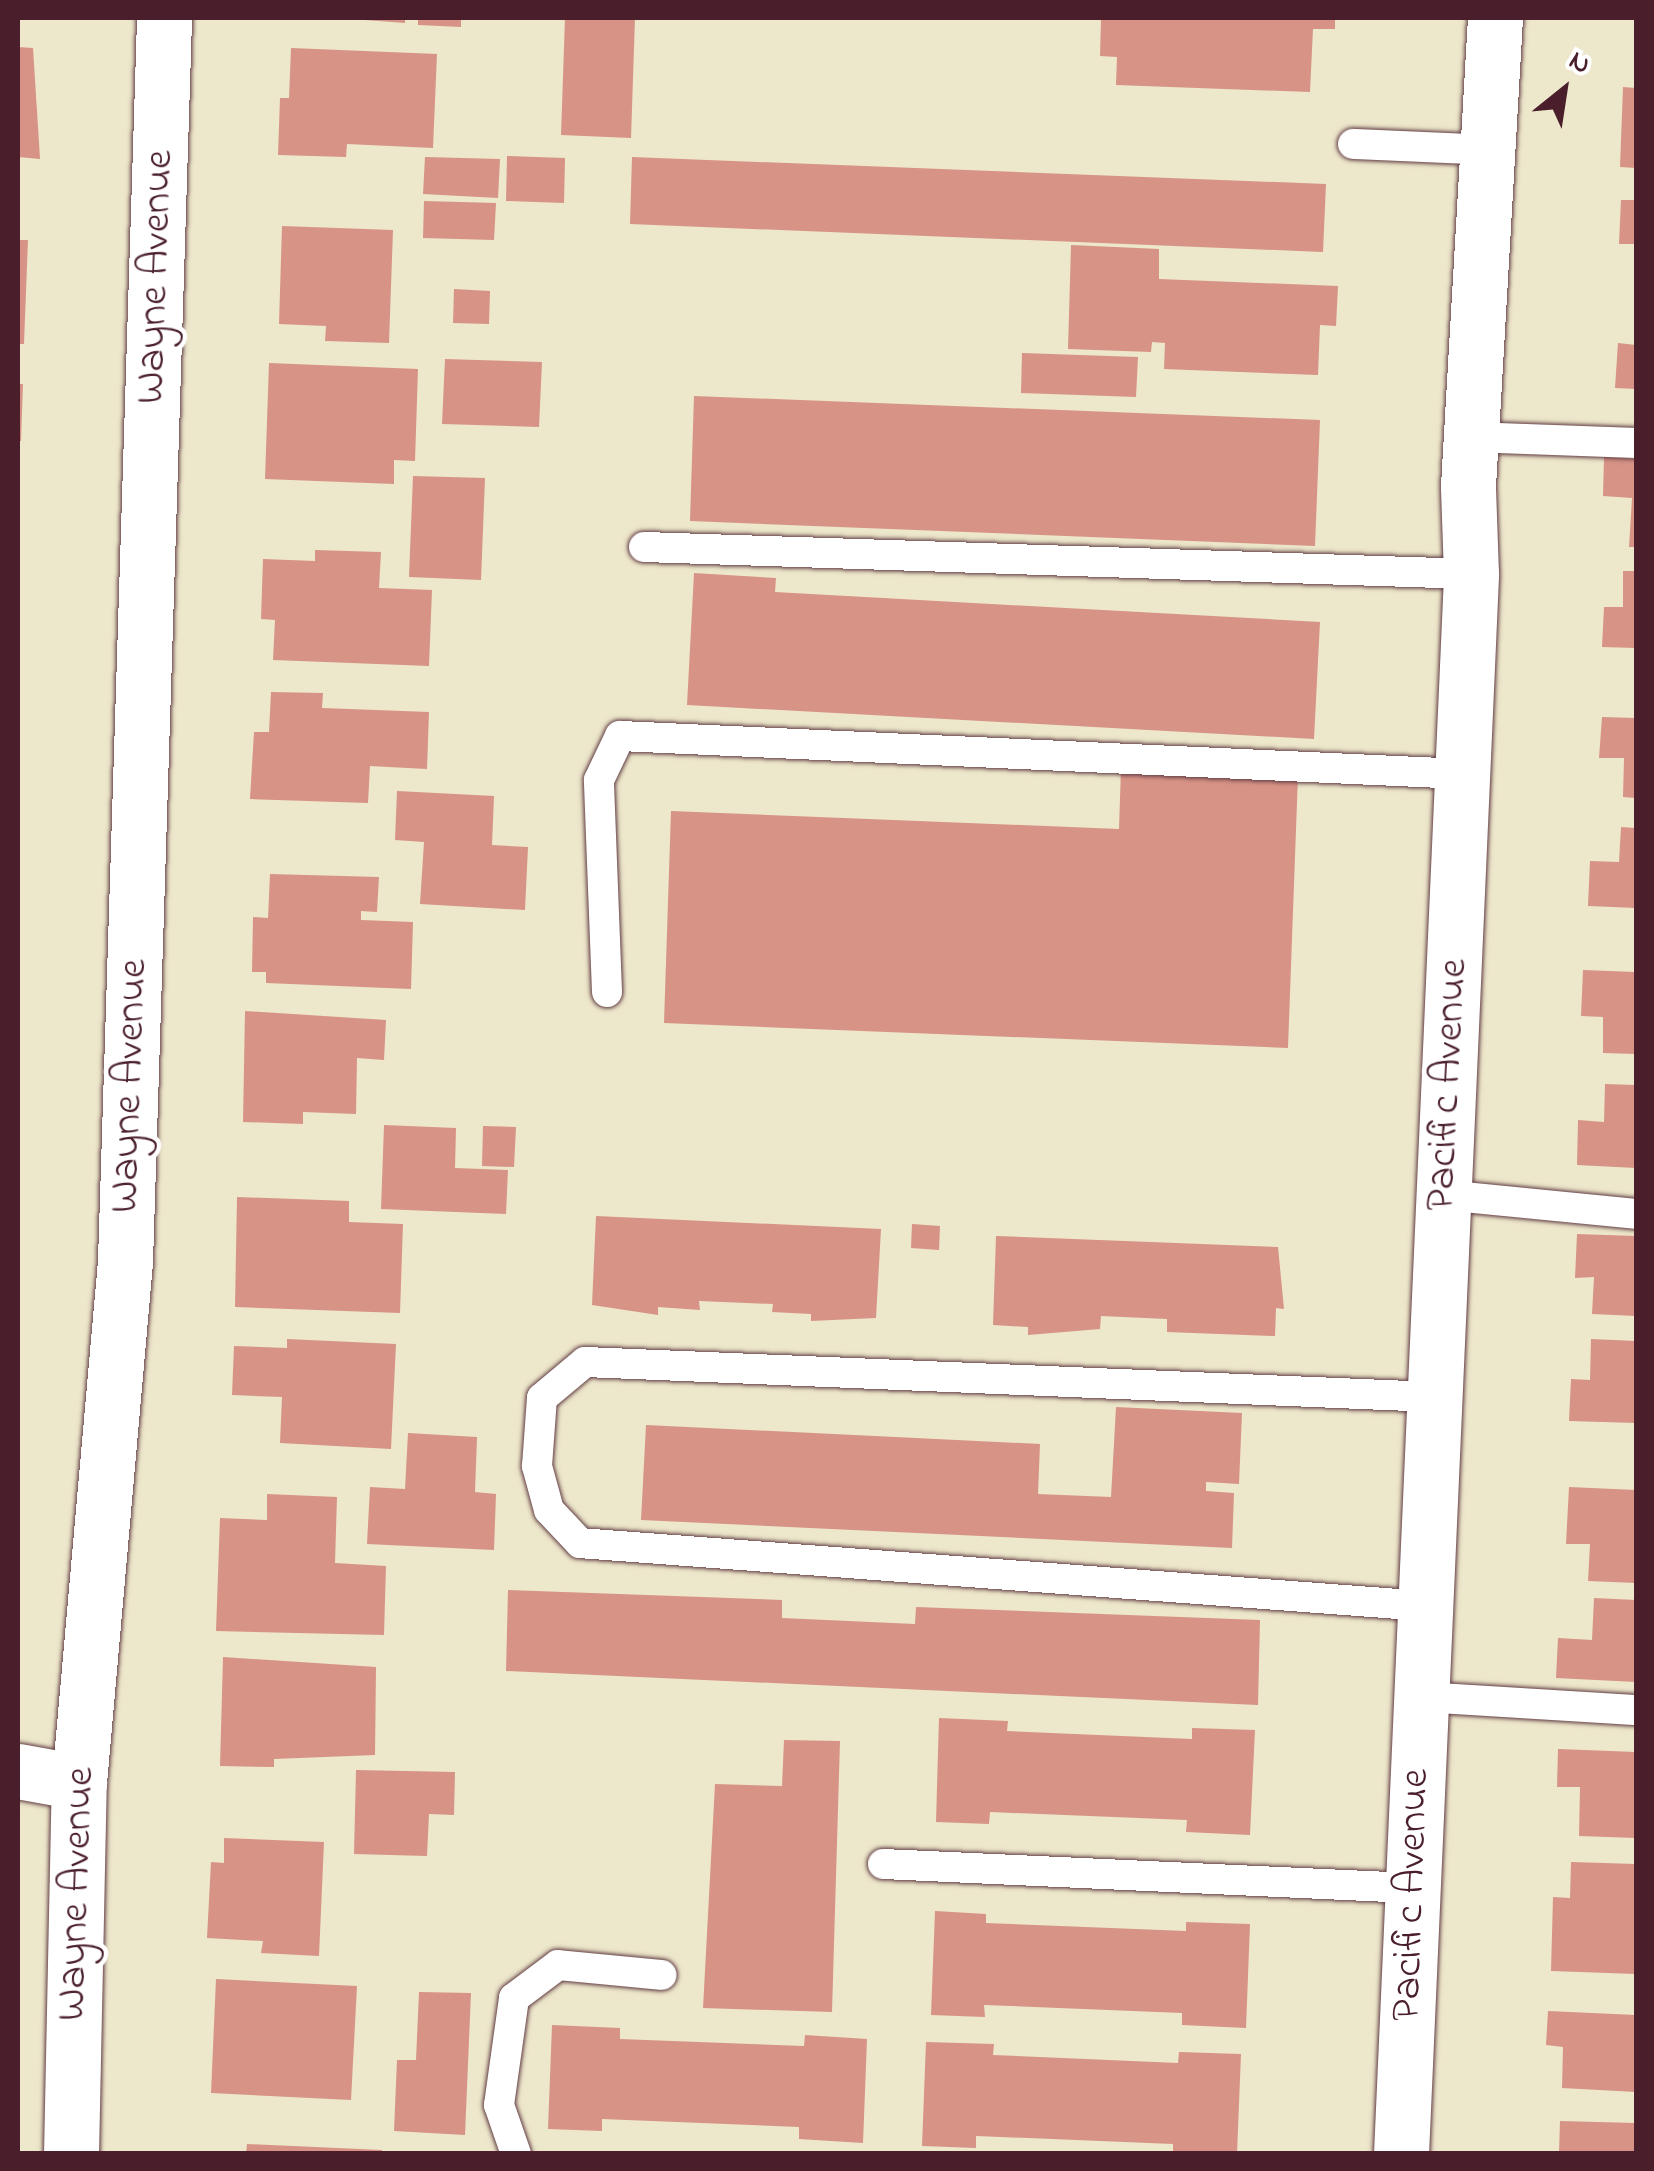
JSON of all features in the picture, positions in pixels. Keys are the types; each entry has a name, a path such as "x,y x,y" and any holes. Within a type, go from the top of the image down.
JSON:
{"street":[{"name":"Wayne Avenue","path":"71,2154 78,1782 124,1261 164,18"},
{"name":"Pacific Avenue","path":"1401,2154 1471,574 1471,436 1495,18"},
{"path":"18,1771 78,1782"}],"lane":[{"path":"1353,144 1489,150"},
{"path":"1471,436 1636,443"},
{"path":"644,547 1471,574"},
{"path":"606,992 599,780 620,736 1462,774"},
{"path":"1443,1196 1636,1214"},
{"path":"1425,1606 580,1543 549,1510 537,1466 542,1398 585,1362 1434,1396"},
{"path":"1420,1697 1636,1710"},
{"path":"883,1864 1412,1888"},
{"path":"516,2154 499,2105 514,1998 558,1965 662,1975"}],"building":[{"path":"338,18 405,18 405,23"},
{"path":"418,18 461,18 461,27 418,25"},
{"path":"565,18 635,18 631,138 561,135"},
{"path":"1335,18 1335,29 1313,29 1310,92 1116,85 1117,57 1100,56 1101,19"},
{"path":"18,47 33,48 40,159 18,157"},
{"path":"291,48 437,54 433,148 347,144 346,157 278,155 280,98 289,98"},
{"path":"1623,87 1636,88 1636,168 1620,167"},
{"path":"507,156 565,158 564,203 506,201"},
{"path":"425,157 500,159 498,198 423,194"},
{"path":"632,157 1326,184 1323,252 630,224"},
{"path":"1621,200 1636,200 1636,244 1619,244"},
{"path":"424,201 496,203 494,240 423,238"},
{"path":"282,226 393,230 389,343 325,341 326,326 279,324"},
{"path":"18,240 28,240 24,344 18,344"},
{"path":"1071,245 1159,249 1159,279 1338,286 1336,326 1320,325 1318,375 1164,369 1165,343 1152,342 1151,352 1068,349"},
{"path":"454,289 490,291 489,324 453,323"},
{"path":"1618,343 1636,345 1636,389 1615,388"},
{"path":"1022,353 1138,357 1136,397 1021,393"},
{"path":"445,359 542,362 539,427 442,424"},
{"path":"269,363 418,369 415,461 394,460 394,484 265,479"},
{"path":"18,384 23,384 21,441 18,441"},
{"path":"694,396 1320,420 1315,546 690,521"},
{"path":"1604,457 1636,459 1636,547 1629,547 1632,498 1603,496"},
{"path":"413,476 485,478 481,580 409,577"},
{"path":"315,550 381,552 379,588 432,590 429,666 273,660 275,620 261,619 263,559 315,561"},
{"path":"1623,571 1636,571 1636,648 1602,647 1604,607 1623,607"},
{"path":"694,573 776,578 775,592 1320,622 1314,739 687,705"},
{"path":"271,692 323,693 322,708 429,712 427,769 370,766 368,803 250,799 254,732 269,732"},
{"path":"1602,717 1636,718 1636,798 1623,797 1624,758 1599,758"},
{"path":"1121,768 1298,775 1288,1048 664,1023 671,811 1119,829"},
{"path":"397,791 494,796 492,845 528,847 525,910 420,904 424,842 395,840"},
{"path":"1621,827 1636,828 1636,908 1588,906 1590,861 1619,862"},
{"path":"270,874 379,877 377,912 361,911 361,920 413,922 411,989 266,983 266,972 252,972 253,917 268,918"},
{"path":"1583,970 1636,972 1636,1054 1603,1053 1603,1017 1581,1016"},
{"path":"245,1011 386,1020 384,1060 357,1058 356,1114 303,1112 303,1124 243,1122"},
{"path":"1605,1084 1636,1085 1636,1168 1577,1165 1578,1120 1604,1122"},
{"path":"384,1125 456,1128 455,1168 508,1170 506,1214 381,1209"},
{"path":"483,1126 516,1127 514,1167 482,1166"},
{"path":"237,1197 349,1201 349,1222 403,1224 400,1313 235,1307"},
{"path":"596,1216 881,1229 876,1318 811,1321 811,1314 772,1312 773,1304 699,1301 700,1310 658,1307 658,1315 592,1305"},
{"path":"912,1224 940,1226 939,1250 911,1248"},
{"path":"1577,1234 1636,1236 1636,1316 1592,1314 1594,1277 1575,1278"},
{"path":"996,1236 1278,1247 1284,1309 1276,1308 1275,1336 1167,1332 1167,1319 1101,1316 1100,1329 1028,1335 1028,1327 993,1325"},
{"path":"287,1339 396,1344 391,1449 280,1443 282,1397 232,1395 234,1346 287,1348"},
{"path":"1591,1339 1636,1341 1636,1423 1569,1421 1571,1379 1590,1380"},
{"path":"1116,1407 1242,1413 1239,1484 1206,1482 1206,1491 1234,1493 1232,1548 641,1520 646,1425 1040,1444 1038,1494 1111,1497"},
{"path":"408,1433 477,1437 475,1492 496,1494 494,1550 367,1544 370,1487 405,1489"},
{"path":"1569,1487 1636,1490 1636,1583 1588,1581 1590,1544 1566,1544"},
{"path":"267,1494 337,1497 335,1563 386,1566 384,1635 216,1631 220,1518 267,1520"},
{"path":"508,1590 782,1600 782,1618 915,1624 916,1607 1260,1620 1258,1705 506,1671"},
{"path":"1594,1598 1636,1600 1636,1682 1556,1678 1558,1638 1592,1640"},
{"path":"223,1657 376,1667 375,1755 274,1759 274,1767 220,1766"},
{"path":"939,1718 1008,1721 1007,1731 1192,1739 1192,1728 1255,1730 1250,1835 1186,1832 1187,1820 990,1812 989,1824 936,1822"},
{"path":"784,1740 840,1741 832,2012 703,2008 715,1784 782,1786"},
{"path":"1558,1749 1636,1752 1636,1838 1579,1836 1580,1787 1557,1787"},
{"path":"356,1770 455,1772 454,1815 429,1814 427,1856 354,1854"},
{"path":"224,1838 324,1842 319,1956 261,1953 263,1941 207,1938 211,1862 224,1863"},
{"path":"1571,1862 1636,1864 1636,1974 1551,1971 1553,1897 1570,1898"},
{"path":"935,1911 986,1914 986,1923 1186,1931 1186,1922 1250,1924 1246,2028 1182,2025 1182,2013 984,2005 985,2017 931,2015"},
{"path":"216,1979 357,1986 351,2100 211,2093"},
{"path":"419,1992 471,1993 465,2135 394,2131 397,2060 416,2060"},
{"path":"1548,2011 1636,2015 1636,2092 1562,2088 1563,2047 1546,2045"},
{"path":"552,2025 620,2028 620,2039 804,2046 805,2035 867,2039 863,2143 799,2139 799,2127 602,2119 602,2131 548,2129"},
{"path":"926,2042 994,2044 993,2055 1178,2063 1179,2052 1241,2054 1237,2154 1173,2154 1173,2144 976,2136 976,2148 922,2146"},
{"path":"1560,2121 1636,2123 1636,2154 1559,2154"},
{"path":"247,2144 382,2150 382,2154 246,2154"}]}
